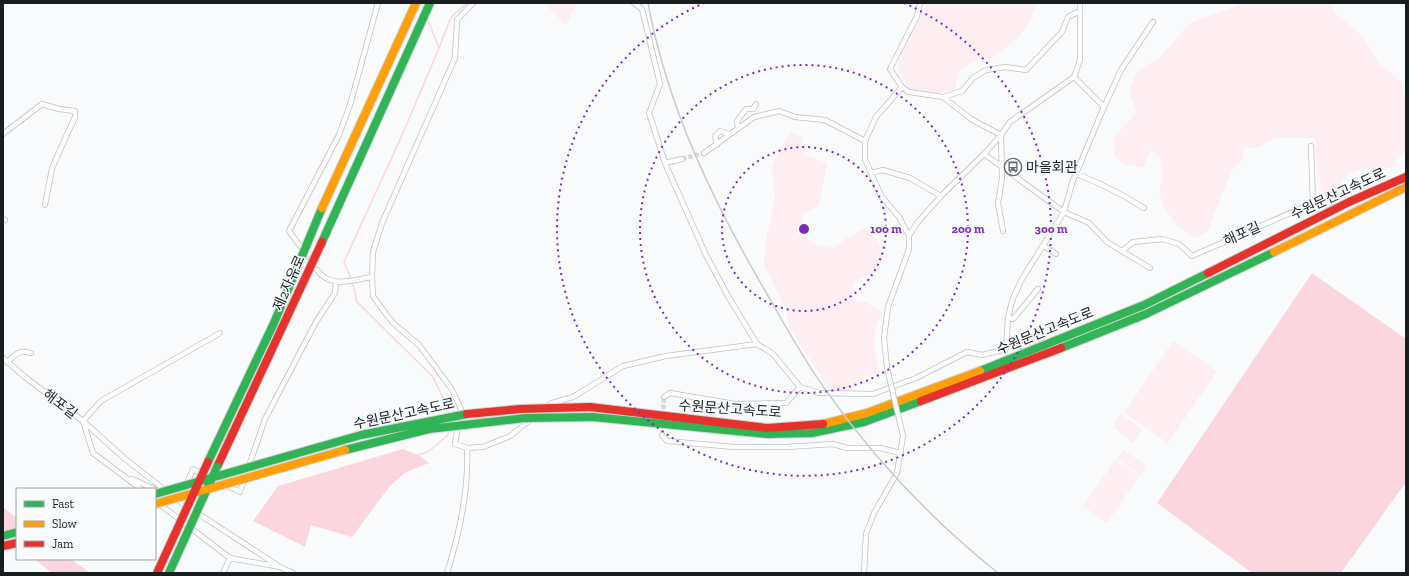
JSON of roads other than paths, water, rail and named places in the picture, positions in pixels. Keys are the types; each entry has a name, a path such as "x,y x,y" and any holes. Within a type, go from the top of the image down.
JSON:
{"highway":[{"name":"제2자유로","path":"157,573 274,323 332,187 416,3"},
{"name":"제2자유로","path":"169,573 217,467 283,329 430,3"},
{"name":"수원문산고속도로","path":"156,494 361,435 426,421 473,413 520,409 590,407 767,428 823,424 867,413 1006,361 1144,305 1349,202 1406,177"},
{"name":"수원문산고속도로","path":"156,504 364,444 429,429 475,422 525,418 593,417 767,434 812,433 864,422 1008,369 1146,314 1406,187"},
{"path":"3,536 16,532"},
{"path":"3,546 16,543"}],"street":[{"path":"300,246 289,231 339,135 350,105 378,3"},
{"path":"473,3 457,20 455,58 382,223 373,252 372,277 374,296 393,323 419,346 451,388 461,409 455,444 467,448 483,447 510,436 552,403 573,396 622,366 666,356 758,344"},
{"path":"634,3 642,9 660,84 649,113 665,163 706,255 728,296 758,344 773,354 800,387 819,393 873,394 916,378 967,352 982,355 1006,349 1008,317 1022,279 1064,212 1076,173 1121,70 1153,22"},
{"path":"920,3 917,16 890,68 902,87 909,92 943,97 962,91 973,78 986,70 1005,67 1026,70 1062,32 1068,17 1080,11"},
{"path":"909,236 917,223 984,154 1010,122 1074,76 1080,60 1080,3"},
{"path":"1074,76 1104,107"},
{"path":"864,573 866,534 874,513 897,473 901,453 903,436 887,368 884,338 888,307 909,249 909,236 899,216 881,196 865,159 865,141 876,117 902,87"},
{"path":"943,97 971,119 1000,135"},
{"path":"3,134 42,104 59,110 75,111 75,116 52,168 46,205"},
{"path":"738,127 737,121 746,109 753,109 756,104"},
{"path":"704,153 717,145 738,127 754,117 779,111 795,117 825,120 865,141"},
{"path":"717,145 715,136 720,131 729,134"},
{"path":"1000,135 1002,178 998,203 1003,231"},
{"name":"해포길","path":"1122,251 1133,242 1163,239 1179,244 1192,256 1313,203 1311,146"},
{"path":"984,154 1064,212 1089,223 1107,242 1150,268"},
{"path":"665,163 682,159"},
{"path":"1057,167 1076,173 1121,194 1144,208"},
{"path":"871,173 883,170 910,178 942,196"},
{"path":"1044,246 1056,254"},
{"path":"317,270 322,277 336,282 346,282 372,277"},
{"path":"179,501 193,469 240,492 265,419 316,322 335,293 336,282"},
{"path":"1008,317 1013,319 1038,289"},
{"path":"220,333 101,401 83,422 124,458 179,501 280,568"},
{"path":"7,362 18,352 24,350 31,353"},
{"name":"해포길","path":"3,358 83,422 93,453 126,476 140,488"},
{"path":"664,397 670,393 735,404 786,403 800,387"},
{"path":"662,434 667,441 734,447 786,447 833,444 847,448 880,448 901,453"},
{"path":"447,573 463,518 468,464 467,448"},
{"path":"126,476 152,488"},
{"path":"156,490 179,501"},
{"path":"156,502 230,558 280,568 293,573"},
{"path":"223,573 230,558"}],"waterway":[{"path":"421,3 424,9"},
{"path":"439,48 451,17 467,3"},
{"path":"427,18 439,48 403,133 344,262 353,284 357,302 433,377 448,408 448,414"},
{"path":"418,455 428,452 448,435 448,430"}],"tunnel":[{"path":"682,159 704,153"},
{"path":"304,251 317,270"},
{"path":"662,435 664,397"}],"railway":[{"path":"648,3 656,41 667,78 693,150 726,219 801,354 845,417 885,465 928,511 998,573"}],"place":[{"name":"마을회관","path":"1013,167"}]}
